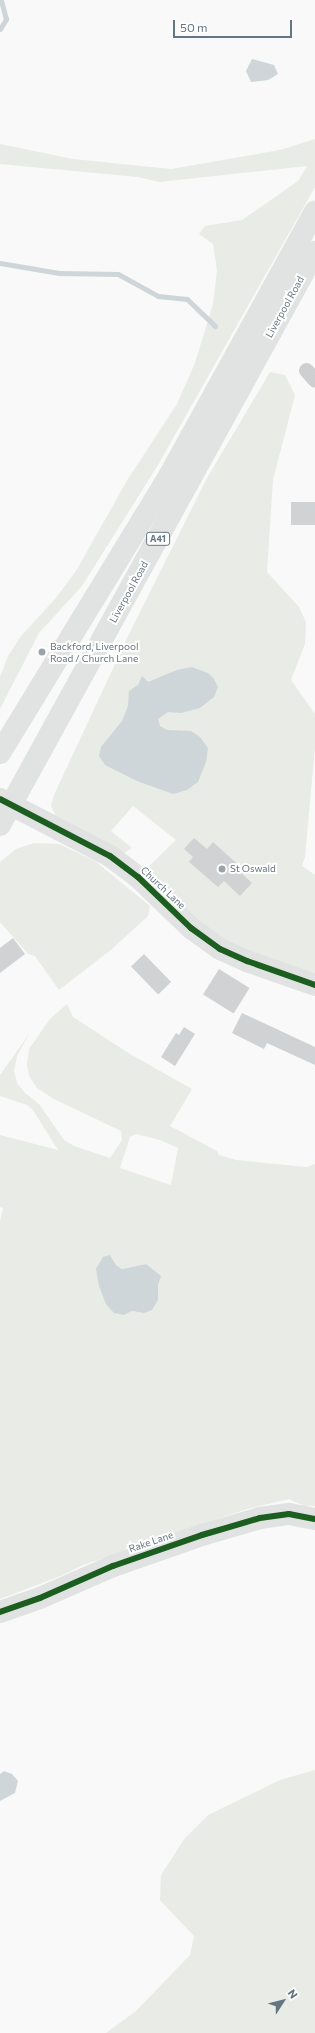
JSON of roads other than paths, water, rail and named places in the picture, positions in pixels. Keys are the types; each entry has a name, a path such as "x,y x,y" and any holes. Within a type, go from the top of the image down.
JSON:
{"main road":[{"name":"Liverpool Road","path":"0,753 169,476 315,212"},
{"name":"Liverpool Road","path":"0,825 6,802 315,252"},
{"name":"Church Lane","path":"6,802 110,856 138,877 191,928 220,949 270,970 315,985"},
{"name":"Rake Lane","path":"0,1612 40,1598 113,1566 260,1518 290,1514 315,1519"}],"waterway":[{"path":"0,29 6,19 1,0"},
{"path":"0,263 59,273 118,274 158,296 187,299 215,326"}],"place":[{"name":"Backford, Liverpool Road / Church Lane","path":"42,652"},
{"name":"St Oswald","path":"222,869"}]}
